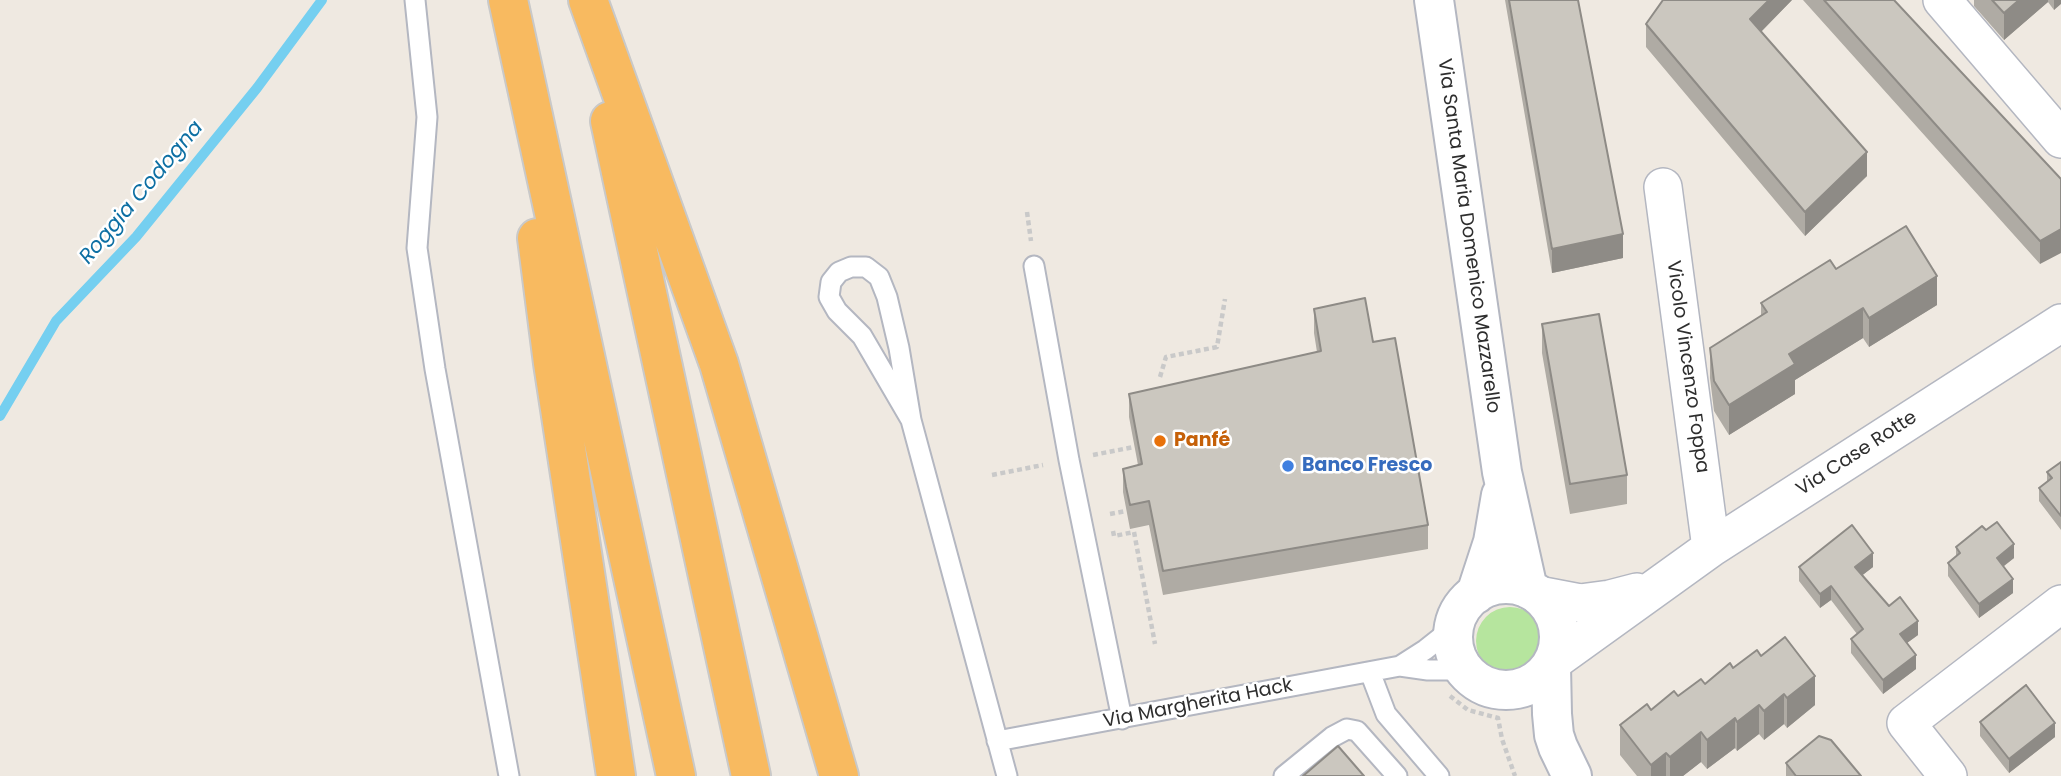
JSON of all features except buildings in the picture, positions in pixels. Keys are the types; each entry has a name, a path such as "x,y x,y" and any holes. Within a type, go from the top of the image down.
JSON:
{"highway":[{"path":"508,0 553,363 616,776"},
{"path":"508,0 676,776"},
{"path":"586,0 751,776"},
{"path":"586,0 719,364 839,776"}],"street":[{"name":"Via Santa Maria Domenico Mazzarello","path":"1434,0 1502,471 1533,592"},
{"path":"1942,0 2048,101 2061,139"},
{"name":"Vicolo Vincenzo Foppa","path":"1663,187 1711,548"},
{"name":"Via Case Rotte","path":"1552,664 1711,548 2058,331"},
{"name":"Via Santa Maria Domenico Mazzarello","path":"1476,594 1493,542 1502,471"},
{"path":"1552,664 1540,679 1512,690 1455,681 1454,627 1461,609 1476,594 1488,587 1499,585 1515,585 1533,592 1548,605 1557,623 1559,640 1552,664 1554,735 1571,776"},
{"name":"Via Case Rotte","path":"1533,592 1571,602 1589,603 1655,587"},
{"path":"1948,776 1906,723 2061,604"},
{"path":"1500,690 1571,776"}],"lane":[{"path":"415,0 427,117 417,248 435,369 509,776"},
{"path":"1034,266 1069,460 1122,719"},
{"path":"911,420 862,336 837,311 829,297 831,282 839,272 850,267 866,267 879,277 887,297 911,420 1007,776"},
{"path":"1400,666 1454,627"},
{"path":"1400,666 1428,670 1455,681"},
{"name":"Via Margherita Hack","path":"997,741 1400,666"},
{"path":"1370,672 1387,714 1439,776"},
{"path":"1284,776 1332,737 1347,729 1357,732 1397,776"}],"path":[{"path":"1160,377 1166,357 1217,347 1225,299"},
{"path":"1098,454 1101,466"},
{"path":"1108,502 1114,536 1134,532 1155,645"},
{"path":"1110,514 1126,511"},
{"path":"1455,681 1468,710 1498,718 1515,776"}],"green space":[{"path":"1503,607 1517,607 1529,612 1539,622 1544,641 1539,660 1529,670 1517,675 1503,675 1491,670 1481,660 1476,648 1476,634 1481,622 1491,612"}],"waterway":[{"name":"Roggia Codogna","path":"0,416 56,321 136,237 257,88 322,0"}],"place":[{"name":"Panfé","path":"1160,441"},
{"name":"Banco Fresco","path":"1288,466"}]}
